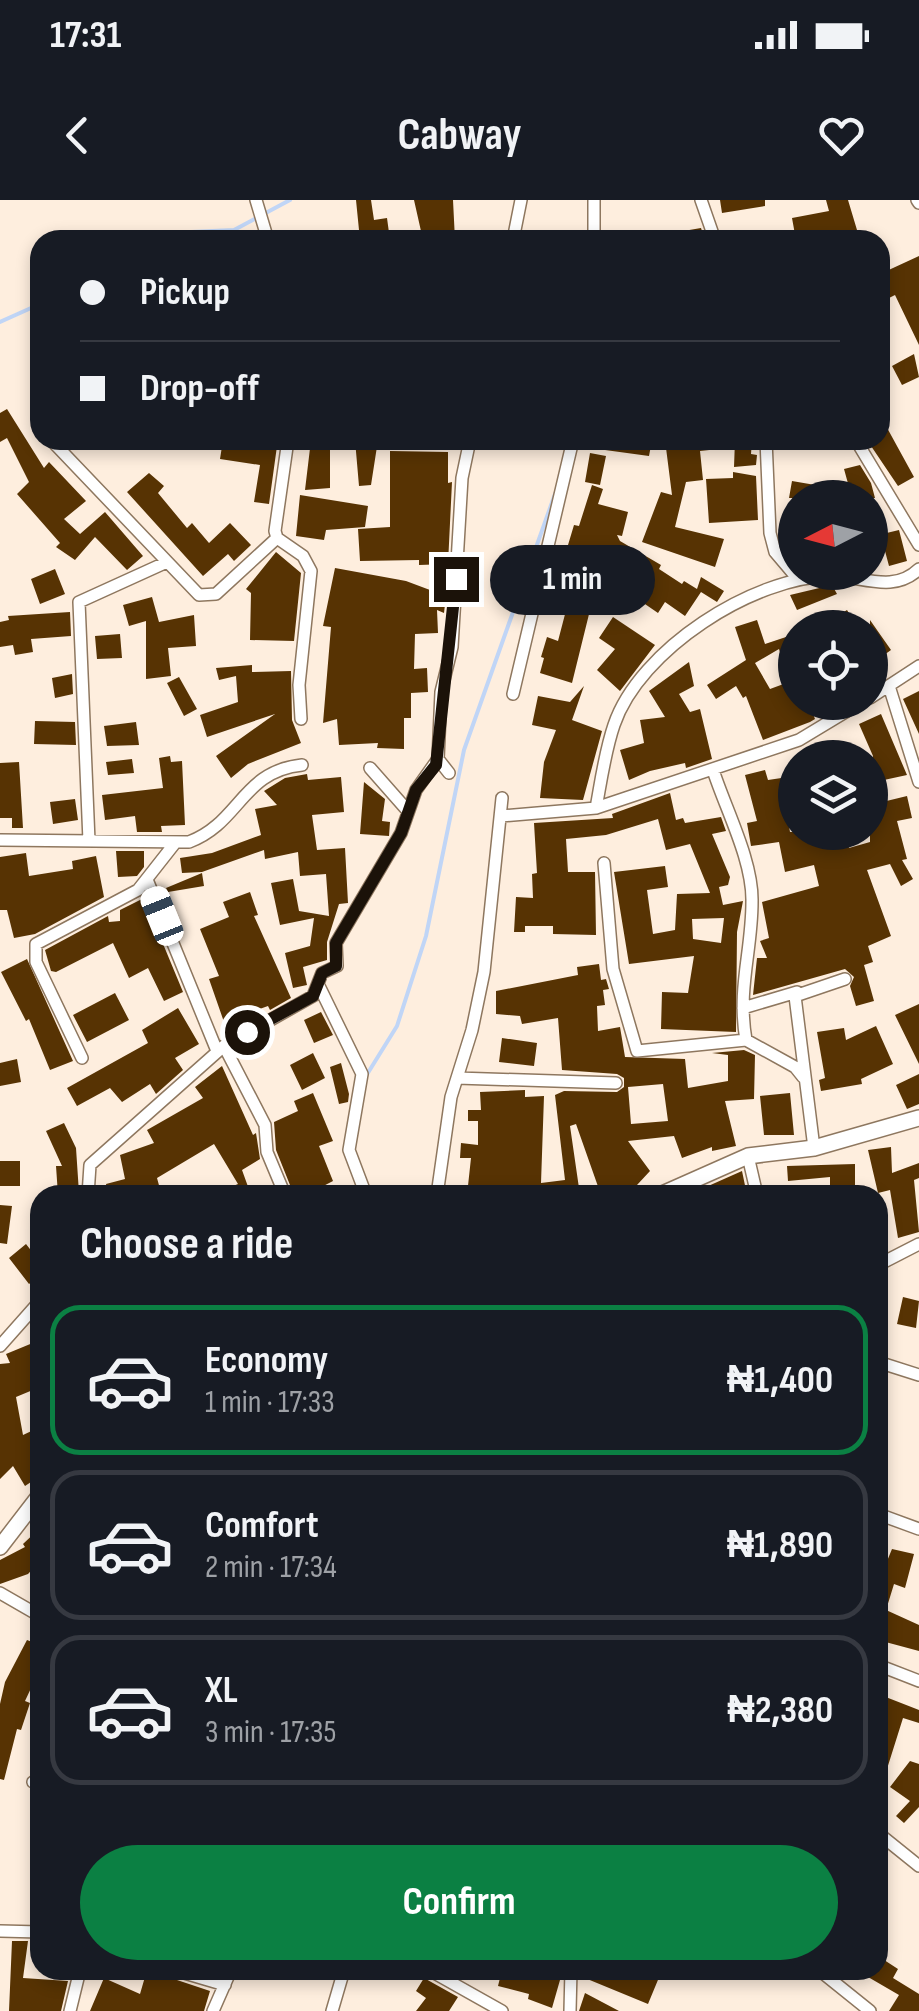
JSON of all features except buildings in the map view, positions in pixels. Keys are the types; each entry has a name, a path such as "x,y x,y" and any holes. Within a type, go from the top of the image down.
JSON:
{"street":[{"path":"515,230 521,200"},
{"path":"594,200 594,230"},
{"path":"701,200 712,230"},
{"path":"256,201 265,230"},
{"path":"61,450 200,595 212,596 277,538 287,450"},
{"path":"89,1185 90,1165 220,1048 305,1002 319,986 322,973 336,966 336,943 401,833 407,810 438,759 441,692 452,647 462,478 468,450"},
{"path":"512,694 572,450"},
{"path":"766,450 770,533 778,556"},
{"path":"862,450 919,545"},
{"path":"277,538 303,556 311,571 299,685 301,719"},
{"path":"89,842 79,602 167,562"},
{"path":"888,582 912,576 919,569"},
{"path":"596,808 614,723 635,688 682,635 724,610 778,586"},
{"path":"919,666 890,686 919,782"},
{"path":"501,816 596,808 799,740 832,720"},
{"path":"438,759 449,773"},
{"path":"0,840 175,844 212,830 262,776 302,765"},
{"path":"370,768 407,810"},
{"path":"714,770 735,838 750,867 752,903 741,980 746,1040"},
{"path":"439,1185 457,1078 484,972 502,798"},
{"path":"82,1058 36,962 36,944 148,882 175,844"},
{"path":"604,863 613,970 638,1051 746,1040 795,1067 803,1077"},
{"path":"148,882 220,1048 265,1125 267,1152 281,1185"},
{"path":"743,1008 845,979"},
{"path":"319,986 362,1074 349,1150 362,1185"},
{"path":"797,992 803,1077 814,1148"},
{"path":"457,1078 616,1082"},
{"path":"683,1185 748,1156 814,1148 919,1118"},
{"path":"748,1156 755,1185"},
{"path":"888,1260 919,1244"},
{"path":"0,1346 30,1312"},
{"path":"888,1365 919,1374"},
{"path":"0,1547 30,1508"},
{"path":"888,1518 919,1529"},
{"path":"0,1593 30,1610"},
{"path":"888,1669 919,1680"},
{"path":"888,1840 919,1866"},
{"path":"0,1930 30,1932"},
{"path":"70,2011 78,1980"},
{"path":"210,1980 225,1984"},
{"path":"213,2011 227,1980"},
{"path":"332,2011 341,1980"},
{"path":"447,1980 502,2011"},
{"path":"570,2011 574,1998 572,1980"},
{"path":"831,1980 870,2011"}],"waterway":[{"path":"234,230 290,200"},
{"path":"0,322 30,308"},
{"path":"366,1076 397,1026 426,936 464,750 555,494"}],"route":[{"path":"247,1032 313,996 322,973 336,966 336,943 401,833 416,790 436,765 441,692 452,647 456,579"}]}
